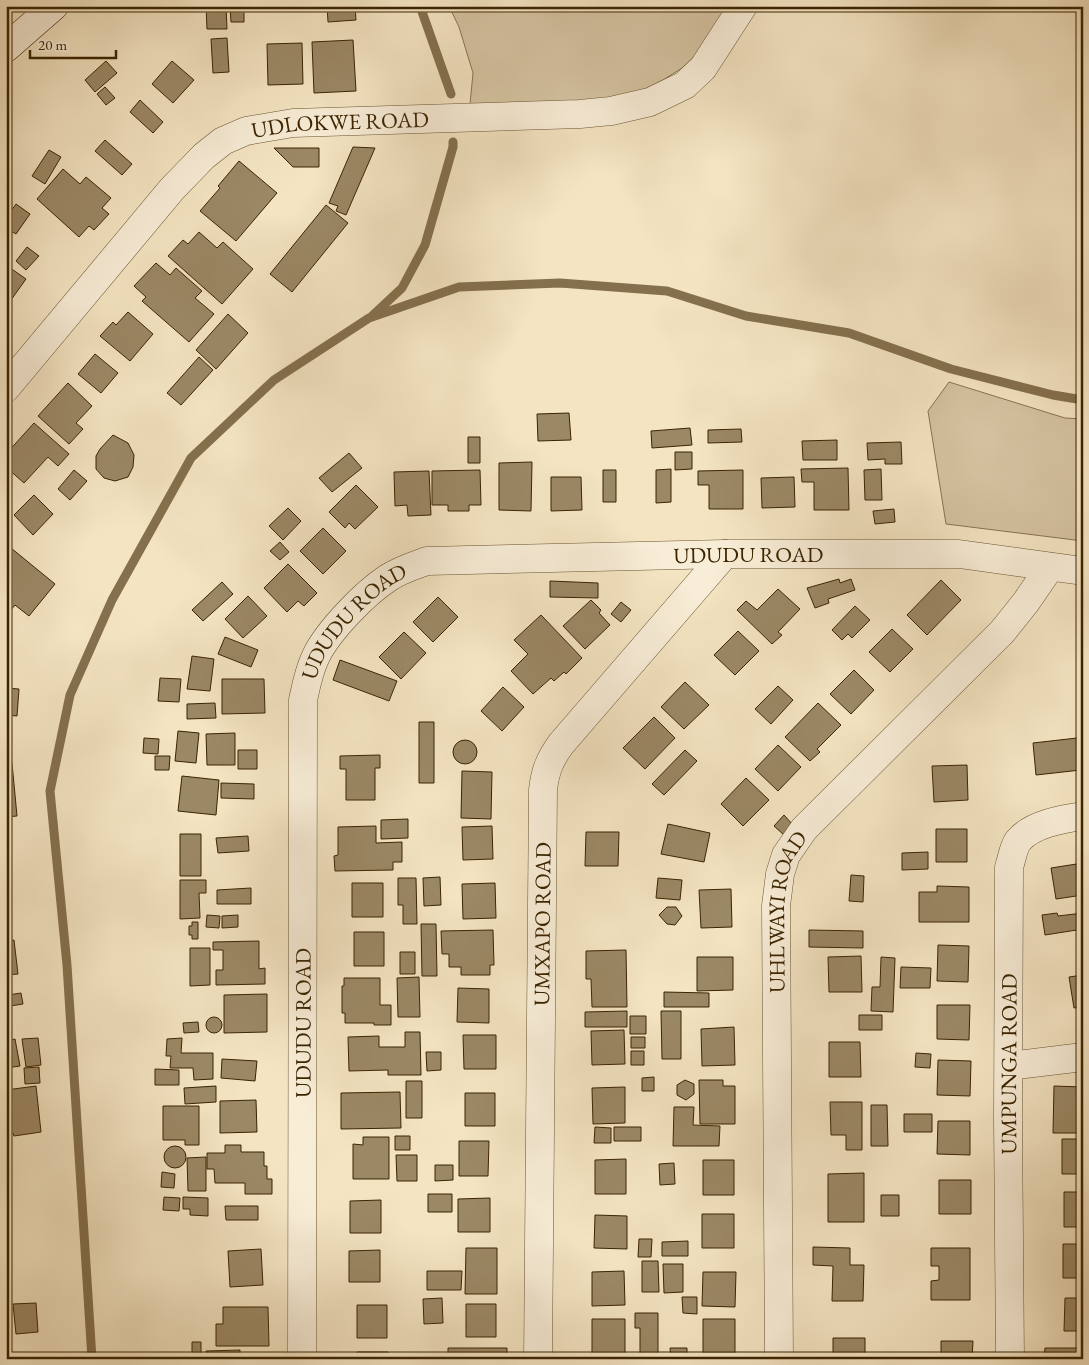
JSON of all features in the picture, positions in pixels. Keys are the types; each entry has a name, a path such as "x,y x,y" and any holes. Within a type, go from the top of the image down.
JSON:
{"street":[{"path":"6,48 54,6"},
{"name":"UDLOKWE ROAD","path":"6,388 172,189 204,156 223,140 246,132 292,123 580,114 611,112 650,102 685,84 703,68 743,6"},
{"name":"UDUDU ROAD","path":"302,1359 303,700 316,655 338,625 375,588 389,577 404,569 427,561 725,554 958,554 1083,572"},
{"name":"UMXAPO ROAD","path":"538,1359 542,790 545,773 551,757 561,744 725,554"},
{"name":"UHLWAYI ROAD","path":"779,1359 776,906 780,874 786,855 804,829 1002,632 1050,567"},
{"name":"UMPUNGA ROAD","path":"1010,1359 1009,867 1017,843 1025,834 1064,819 1083,816"},
{"path":"1009,1066 1083,1057"}],"shaded area":[{"path":"449,6 730,6 698,53 682,68 643,90 601,100 470,104 473,73 459,27"},
{"path":"949,382 1065,418 1083,419 1083,541 946,524 928,411"}],"building":[{"path":"206,6 226,6 227,29 207,29"},
{"path":"230,6 244,6 244,22 231,22"},
{"path":"327,6 355,6 356,20 328,22"},
{"path":"227,38 229,72 213,73 211,39"},
{"path":"353,40 356,91 314,93 312,42"},
{"path":"302,43 303,84 268,85 267,44"},
{"path":"106,61 117,73 95,92 85,80"},
{"path":"172,61 194,80 173,103 152,84"},
{"path":"105,87 115,98 106,105 97,94"},
{"path":"140,100 163,122 153,133 130,112"},
{"path":"105,140 132,164 122,175 95,151"},
{"path":"353,147 375,148 346,215 336,211 338,206 329,203"},
{"path":"274,148 319,148 319,167 293,167"},
{"path":"49,150 61,157 45,184 32,176"},
{"path":"239,161 277,193 236,241 200,211 220,188 218,186"},
{"path":"63,169 80,184 86,177 111,198 102,208 109,214 94,230 89,226 79,237 37,199"},
{"path":"16,204 30,214 16,234 6,228 6,218"},
{"path":"326,205 348,223 292,292 270,274"},
{"path":"199,232 217,248 223,242 253,269 222,304 168,256 183,240 188,244"},
{"path":"27,247 39,256 26,270 16,261"},
{"path":"156,263 170,275 176,268 202,291 195,298 214,314 189,342 142,301 146,297 134,286"},
{"path":"6,265 26,279 6,307"},
{"path":"128,312 153,334 130,361 100,336 113,322 116,325"},
{"path":"228,314 248,333 216,369 196,350"},
{"path":"95,354 118,373 101,393 78,374"},
{"path":"199,357 213,370 181,405 167,393"},
{"path":"68,383 92,406 76,423 83,429 69,444 38,416"},
{"path":"569,413 571,440 538,441 537,414"},
{"path":"34,423 69,454 58,466 48,457 24,483 6,467 6,454"},
{"path":"690,428 692,445 652,448 651,431"},
{"path":"741,429 742,442 708,443 708,430"},
{"path":"113,435 128,443 134,455 133,467 128,477 115,481 104,478 96,469 96,456"},
{"path":"468,437 480,437 480,463 468,463"},
{"path":"837,440 837,460 803,460 802,441"},
{"path":"901,442 902,464 885,464 885,459 868,460 867,443"},
{"path":"675,452 692,452 692,469 675,470"},
{"path":"349,453 362,468 332,492 319,478"},
{"path":"532,462 531,511 499,510 499,463"},
{"path":"848,468 849,510 814,510 814,482 802,482 801,469"},
{"path":"671,469 671,502 656,503 656,470"},
{"path":"881,469 882,500 865,500 864,470"},
{"path":"74,470 87,481 70,500 58,489"},
{"path":"480,470 481,505 469,505 469,511 448,511 448,505 432,505 432,471"},
{"path":"603,470 616,470 616,502 603,502"},
{"path":"743,470 743,509 709,509 709,485 698,485 698,471"},
{"path":"429,471 431,515 408,516 407,505 395,506 394,472"},
{"path":"551,477 581,477 582,510 551,511"},
{"path":"794,477 795,507 762,508 761,478"},
{"path":"356,485 378,507 355,529 349,523 345,528 329,512"},
{"path":"34,495 53,514 33,535 14,515"},
{"path":"288,508 301,521 283,540 269,526"},
{"path":"894,509 895,522 875,524 873,511"},
{"path":"323,528 346,551 323,574 300,551"},
{"path":"280,542 289,552 280,560 270,551"},
{"path":"11,548 55,584 29,616 15,605 6,616 6,553"},
{"path":"288,564 317,593 304,606 298,601 287,612 264,588"},
{"path":"839,579 840,583 851,579 855,590 828,599 829,603 815,608 807,588"},
{"path":"941,580 961,600 927,635 907,615"},
{"path":"550,581 598,583 598,598 550,597"},
{"path":"222,582 233,594 203,621 192,610"},
{"path":"778,589 800,609 778,632 782,635 772,644 737,610 746,601 757,610"},
{"path":"248,596 267,616 243,638 225,619"},
{"path":"438,597 458,617 433,642 413,622"},
{"path":"591,600 601,610 599,613 610,625 585,649 563,626"},
{"path":"621,602 631,610 621,622 611,614"},
{"path":"855,606 870,620 852,638 848,634 842,640 832,630"},
{"path":"541,615 582,658 566,674 564,672 554,681 551,678 533,694 511,671 528,654 514,640"},
{"path":"892,629 913,649 890,672 869,652"},
{"path":"738,631 759,651 735,675 714,655"},
{"path":"404,632 426,653 401,679 379,657"},
{"path":"225,637 258,650 251,667 218,654"},
{"path":"192,656 214,659 210,691 187,689"},
{"path":"340,660 397,681 389,701 333,680"},
{"path":"854,670 874,690 851,714 830,694"},
{"path":"160,678 181,679 179,702 158,701"},
{"path":"222,679 264,679 265,713 222,714"},
{"path":"685,682 709,705 684,729 661,707"},
{"path":"778,686 793,700 771,724 755,709"},
{"path":"503,687 524,707 502,731 481,711"},
{"path":"6,688 19,689 17,716 6,715"},
{"path":"215,703 216,718 187,719 187,704"},
{"path":"818,703 841,725 817,749 820,752 810,761 785,737"},
{"path":"654,717 675,738 645,769 623,748"},
{"path":"419,722 434,722 434,783 419,783"},
{"path":"178,731 199,733 196,763 175,761"},
{"path":"235,733 235,765 207,765 206,734"},
{"path":"144,738 159,739 158,754 143,753"},
{"path":"1077,738 1081,770 1036,775 1033,743"},
{"path":"465,740 474,743 477,752 474,761 465,764 456,761 453,752 456,743"},
{"path":"778,745 801,767 778,791 755,769"},
{"path":"238,750 257,750 257,769 238,769"},
{"path":"685,750 697,761 664,795 652,784"},
{"path":"380,755 380,768 375,768 375,800 346,800 346,769 340,769 340,756"},
{"path":"155,756 170,756 169,770 155,770"},
{"path":"6,763 12,763 17,816 6,817"},
{"path":"967,765 968,800 934,802 932,766"},
{"path":"462,771 492,772 491,819 461,818"},
{"path":"182,776 219,780 216,815 178,811"},
{"path":"746,778 769,800 743,826 721,804"},
{"path":"221,783 254,784 254,799 221,798"},
{"path":"784,815 793,825 784,835 774,826"},
{"path":"408,819 408,838 381,839 381,820"},
{"path":"668,824 710,833 704,862 661,854"},
{"path":"376,826 376,843 402,842 402,862 393,862 393,870 335,871 334,856 338,855 338,827"},
{"path":"492,826 493,859 463,860 462,827"},
{"path":"936,829 967,829 967,862 936,862"},
{"path":"586,832 619,832 618,866 585,866"},
{"path":"180,834 201,834 201,876 180,876"},
{"path":"248,836 249,851 218,853 216,838"},
{"path":"928,852 928,869 902,870 902,853"},
{"path":"1083,863 1083,895 1056,899 1051,868"},
{"path":"851,875 864,876 863,902 849,901"},
{"path":"440,877 441,905 424,906 423,878"},
{"path":"398,878 416,878 417,924 403,924 403,905 398,905"},
{"path":"658,878 682,880 680,900 656,898"},
{"path":"180,880 206,880 206,893 199,893 200,918 180,919"},
{"path":"352,883 383,883 383,917 352,917"},
{"path":"495,883 496,918 463,919 462,884"},
{"path":"937,886 969,887 969,922 919,922 919,892 937,892"},
{"path":"251,888 251,904 217,904 217,890"},
{"path":"731,889 732,927 701,928 699,890"},
{"path":"667,907 676,907 682,916 675,925 667,924 659,915"},
{"path":"1057,913 1058,916 1083,913 1083,929 1045,935 1042,915"},
{"path":"207,915 220,916 219,928 206,927"},
{"path":"238,915 238,927 222,928 222,916"},
{"path":"192,922 198,922 198,939 192,939 192,935 189,935 189,926 192,926"},
{"path":"421,924 436,924 437,976 422,976"},
{"path":"493,930 494,965 490,965 490,975 461,975 461,967 449,967 449,954 442,954 441,931"},
{"path":"809,930 863,931 863,948 809,947"},
{"path":"354,932 384,932 384,966 354,966"},
{"path":"14,940 18,974 6,975 6,941"},
{"path":"259,941 259,969 265,968 265,984 216,985 216,970 223,970 223,950 213,950 213,942"},
{"path":"938,945 969,946 968,982 937,981"},
{"path":"190,948 210,948 210,985 190,986"},
{"path":"626,950 627,1007 592,1007 591,979 586,979 586,951"},
{"path":"400,952 415,952 415,974 400,974"},
{"path":"861,956 862,992 829,992 828,957"},
{"path":"697,957 733,957 733,990 697,991"},
{"path":"881,957 895,958 893,1012 871,1011 872,987 880,987"},
{"path":"901,967 931,968 930,988 900,988"},
{"path":"1083,975 1083,1007 1074,1008 1069,977"},
{"path":"419,977 420,1017 398,1017 397,978"},
{"path":"344,978 380,978 380,1005 391,1005 391,1025 345,1023 345,1013 342,1013 342,986 344,986"},
{"path":"458,988 489,989 489,1023 457,1022"},
{"path":"664,992 709,993 709,1007 664,1007"},
{"path":"21,993 23,1004 10,1006 8,995"},
{"path":"267,994 267,1032 224,1033 224,995"},
{"path":"937,1005 970,1005 969,1040 937,1039"},
{"path":"627,1011 627,1027 585,1027 585,1012"},
{"path":"661,1011 681,1011 681,1059 662,1059"},
{"path":"859,1015 882,1015 882,1030 859,1030"},
{"path":"630,1016 646,1016 646,1034 630,1034"},
{"path":"214,1017 220,1019 222,1025 220,1031 214,1033 208,1031 206,1025 208,1019"},
{"path":"198,1022 199,1032 184,1033 183,1023"},
{"path":"734,1027 735,1065 702,1066 701,1029"},
{"path":"624,1030 625,1064 592,1065 591,1031"},
{"path":"10,1031 11,1040 15,1039 20,1066 6,1068 6,1032"},
{"path":"405,1032 420,1032 421,1075 388,1075 388,1070 349,1071 348,1037 379,1036 379,1047 405,1047"},
{"path":"463,1035 496,1035 496,1069 464,1069"},
{"path":"631,1037 645,1037 645,1048 631,1048"},
{"path":"38,1038 41,1065 26,1067 22,1039"},
{"path":"182,1038 181,1053 213,1053 213,1079 194,1080 193,1068 170,1068 171,1056 166,1056 167,1039"},
{"path":"829,1042 860,1042 861,1077 829,1077"},
{"path":"631,1051 644,1051 644,1065 631,1065"},
{"path":"426,1052 441,1052 441,1070 427,1071"},
{"path":"916,1053 931,1054 930,1068 915,1067"},
{"path":"222,1059 257,1061 255,1081 221,1078"},
{"path":"938,1060 971,1061 970,1096 937,1095"},
{"path":"39,1067 40,1083 25,1084 24,1068"},
{"path":"155,1069 179,1070 179,1085 155,1085"},
{"path":"654,1077 654,1091 642,1091 642,1078"},
{"path":"685,1080 694,1084 694,1094 686,1100 677,1095 677,1085"},
{"path":"699,1080 723,1080 723,1086 735,1086 735,1124 700,1124"},
{"path":"406,1081 422,1081 422,1118 406,1118"},
{"path":"36,1086 41,1132 14,1136 13,1133 6,1134 6,1090"},
{"path":"216,1086 216,1102 185,1104 184,1088"},
{"path":"1054,1086 1083,1087 1083,1133 1053,1133"},
{"path":"625,1087 625,1123 593,1124 592,1088"},
{"path":"400,1092 401,1128 341,1129 341,1093"},
{"path":"465,1093 495,1093 495,1126 465,1126"},
{"path":"256,1100 257,1132 220,1133 220,1101"},
{"path":"830,1102 862,1102 862,1150 846,1150 846,1135 831,1135"},
{"path":"871,1105 887,1105 888,1146 871,1146"},
{"path":"163,1106 199,1106 199,1145 185,1145 185,1140 163,1140"},
{"path":"674,1107 694,1107 693,1125 720,1126 719,1146 673,1146"},
{"path":"904,1114 932,1114 932,1132 904,1132"},
{"path":"938,1121 970,1121 970,1155 937,1154"},
{"path":"595,1127 611,1128 611,1143 594,1143"},
{"path":"614,1127 641,1127 641,1141 614,1141"},
{"path":"395,1136 410,1136 410,1150 395,1150"},
{"path":"363,1137 389,1137 389,1179 353,1179 353,1144 363,1145"},
{"path":"1062,1139 1083,1139 1083,1174 1062,1174"},
{"path":"459,1141 489,1141 488,1176 459,1176"},
{"path":"225,1145 241,1145 241,1152 264,1152 264,1166 267,1166 267,1179 272,1179 272,1194 245,1194 245,1183 215,1183 214,1169 207,1169 207,1153 225,1153"},
{"path":"175,1146 183,1149 186,1157 183,1165 175,1168 167,1165 164,1157 167,1149"},
{"path":"396,1155 417,1155 417,1181 397,1181"},
{"path":"206,1157 206,1191 188,1191 187,1158"},
{"path":"626,1159 626,1194 595,1194 595,1160"},
{"path":"703,1160 734,1160 734,1195 703,1195"},
{"path":"674,1163 675,1184 660,1185 659,1164"},
{"path":"435,1165 453,1165 453,1180 435,1181"},
{"path":"162,1172 175,1174 174,1188 161,1187"},
{"path":"864,1173 864,1222 828,1222 828,1174"},
{"path":"939,1180 971,1180 971,1214 939,1214"},
{"path":"1064,1192 1083,1192 1083,1227 1064,1227"},
{"path":"428,1194 452,1194 452,1212 428,1212"},
{"path":"881,1195 899,1195 899,1216 881,1216"},
{"path":"164,1197 180,1198 179,1211 163,1210"},
{"path":"183,1197 208,1198 208,1216 190,1215 190,1209 183,1209"},
{"path":"490,1198 490,1232 458,1232 458,1199"},
{"path":"381,1200 381,1233 350,1233 350,1201"},
{"path":"225,1206 258,1206 258,1220 226,1220"},
{"path":"702,1214 734,1214 734,1248 702,1248"},
{"path":"595,1215 627,1216 627,1249 594,1248"},
{"path":"639,1239 652,1239 651,1257 638,1257"},
{"path":"688,1241 688,1256 662,1256 662,1242"},
{"path":"1063,1244 1083,1244 1083,1278 1063,1278"},
{"path":"813,1247 850,1248 850,1265 864,1265 863,1301 832,1301 833,1266 813,1265"},
{"path":"466,1248 497,1248 497,1294 465,1294"},
{"path":"931,1248 970,1248 970,1300 931,1300 931,1281 939,1280 939,1266 931,1266"},
{"path":"261,1249 263,1285 230,1287 228,1251"},
{"path":"380,1250 380,1282 349,1282 349,1251"},
{"path":"642,1261 658,1261 659,1292 642,1292"},
{"path":"663,1264 683,1264 683,1292 664,1293"},
{"path":"427,1271 462,1271 461,1290 427,1290"},
{"path":"624,1271 625,1305 592,1306 592,1272"},
{"path":"703,1272 736,1272 735,1307 702,1306"},
{"path":"682,1297 697,1297 697,1314 683,1313"},
{"path":"442,1298 443,1323 424,1324 423,1299"},
{"path":"1065,1298 1083,1298 1083,1331 1064,1331"},
{"path":"36,1303 38,1332 16,1334 13,1304"},
{"path":"466,1304 496,1304 496,1337 466,1337"},
{"path":"357,1305 387,1305 387,1338 357,1338"},
{"path":"223,1307 268,1307 269,1346 216,1346 216,1324 223,1324"},
{"path":"635,1313 658,1313 658,1359 640,1359 640,1328 635,1328"},
{"path":"592,1319 625,1319 625,1359 611,1359 611,1354 592,1354"},
{"path":"703,1319 735,1319 735,1353 703,1353"},
{"path":"833,1338 865,1338 865,1359 833,1359"},
{"path":"941,1341 973,1341 972,1359 941,1359"},
{"path":"192,1342 201,1342 201,1359 195,1359 195,1355 192,1355"},
{"path":"448,1348 507,1348 507,1359 448,1359"},
{"path":"670,1348 687,1348 687,1359 671,1359"},
{"path":"1045,1348 1083,1348 1083,1359 1044,1359"},
{"path":"240,1350 240,1359 207,1359 206,1351"},
{"path":"357,1352 388,1352 388,1359 357,1359"}],"waterway":[{"path":"420,6 451,94"},
{"path":"372,316 402,288 425,245 453,142"},
{"path":"92,1359 67,965 50,791 70,695 112,600 191,458 274,380 369,318 459,287 560,283 667,291 746,316 849,333 951,369 1053,395 1083,400"}]}
